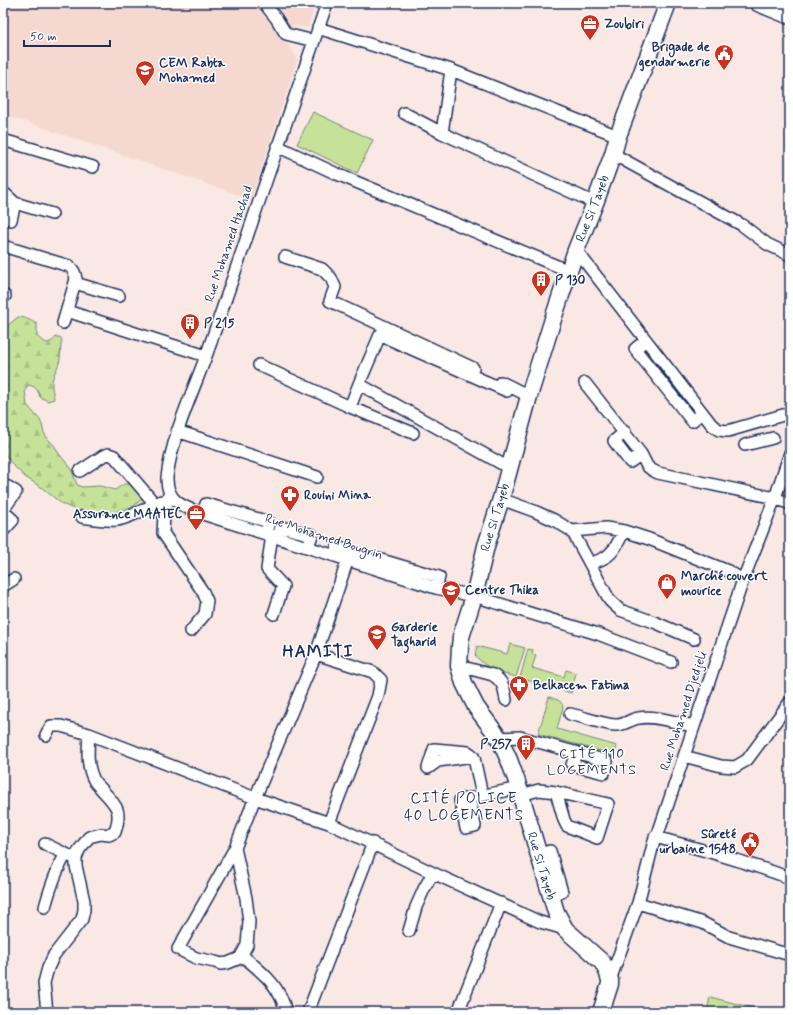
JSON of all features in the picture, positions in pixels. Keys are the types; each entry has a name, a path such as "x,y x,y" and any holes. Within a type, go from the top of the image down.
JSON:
{"main road":[{"name":"Rue Si Tayeb","path":"610,980 602,962 565,929 556,912 509,760 499,738 476,706 464,683 458,656 461,637 474,596 486,546 501,499 529,396 553,319 576,250 595,203 618,136 668,3"},
{"path":"758,3 790,16"},
{"path":"601,1012 610,980"}],"street":[{"path":"264,3 286,34 314,41"},
{"name":"Rue Mohamed Hachad","path":"170,496 166,477 177,430 206,356 327,3"},
{"path":"318,28 451,70 618,136"},
{"path":"442,133 451,70"},
{"path":"404,113 442,133 595,203"},
{"path":"3,140 93,167"},
{"path":"277,146 338,174 569,271"},
{"path":"613,154 742,225 767,244 790,255"},
{"path":"3,192 15,203 52,214"},
{"path":"11,220 15,203"},
{"path":"3,246 70,266 73,269 76,279 64,323"},
{"path":"576,250 712,426 719,430 728,431 790,413"},
{"path":"285,257 322,270 331,278 335,287 330,301 478,370 529,396"},
{"path":"75,283 119,296"},
{"path":"67,311 206,356"},
{"path":"350,406 380,335 507,391"},
{"path":"259,365 413,433"},
{"path":"585,383 625,432 641,454 647,466 652,470 658,473 775,498 790,504"},
{"path":"359,384 509,468"},
{"path":"752,424 758,442"},
{"path":"177,430 317,477"},
{"path":"745,445 772,438"},
{"name":"Rue Mohamed Djedjeli","path":"610,980 638,903 655,837 658,834 743,580 775,498 790,453"},
{"path":"80,472 104,455 108,454 114,456 155,504"},
{"path":"3,492 8,487 16,492 3,510 13,520 3,531"},
{"path":"82,517 119,520 170,496"},
{"path":"170,496 180,505 203,514 206,504 269,522 272,535 267,569 283,586 274,614"},
{"path":"170,496 164,515 163,533 203,592 207,601 205,614 191,631"},
{"path":"501,499 554,520 572,531 610,601 620,610 654,622 694,639"},
{"name":"Rue Mohamed Bougrin","path":"272,535 281,526 312,535 308,547 370,567"},
{"path":"572,531 606,528 649,538 728,571 743,580"},
{"path":"590,564 609,555 615,548 624,532"},
{"path":"334,555 337,547 368,557 370,567"},
{"path":"370,567 378,559 439,577 436,588 474,596 598,634 672,662"},
{"path":"236,848 249,922 247,945 240,958 228,963 221,964 196,958 178,949 236,848 255,798 316,654 348,560"},
{"path":"3,586 14,578"},
{"path":"316,654 373,672 381,680 378,696 329,823"},
{"path":"459,666 497,677 504,686 506,700"},
{"path":"684,756 721,766 735,767 747,760 790,702"},
{"path":"570,714 612,725 624,724 637,718 644,718 660,719 694,726"},
{"path":"46,735 51,726 61,726 89,734 255,798 329,823 540,922 565,929"},
{"path":"45,907 58,866 79,850 89,837 101,834 109,835 115,832 119,817 115,804 95,782 93,777 88,760 89,734"},
{"path":"499,738 520,738 576,752"},
{"path":"473,756 482,795"},
{"path":"469,798 482,795 539,790 556,792 608,804 597,838 567,826 556,792"},
{"path":"655,837 760,867 790,878"},
{"path":"308,1012 373,843"},
{"path":"45,844 71,856 76,866 84,901 82,919 54,955 48,968 44,983 47,1012"},
{"path":"409,931 416,907 433,873"},
{"path":"458,1012 501,903"},
{"path":"638,903 703,923 728,937 790,955"},
{"path":"242,955 274,986 279,993 286,1012"}],"shaded area":[{"name":"CEM Rabta Mohamed","path":"3,3 316,3 307,28 294,25 281,39 290,47 297,60 251,199 3,114"}],"green space":[{"path":"313,112 373,140 357,173 297,144"},
{"path":"18,317 26,318 37,324 37,336 44,342 51,342 56,337 60,337 62,340 59,362 52,380 54,399 48,401 40,397 33,386 28,385 25,391 27,405 40,420 44,433 71,468 77,485 82,487 100,486 115,490 124,484 130,484 135,487 143,498 134,506 107,516 83,513 62,504 41,487 25,477 12,464 3,451 3,326 7,326"},
{"path":"510,644 525,648 516,677 499,672 489,667 475,655 477,646 507,654"},
{"path":"528,649 533,650 532,654 536,655 532,668 564,677 566,670 576,673 571,693 520,678"},
{"path":"549,697 560,701 563,707 557,729 617,746 615,755 538,734"},
{"path":"710,997 761,1010 761,1012 707,1012"}],"place":[{"name":"Zoubiri","path":"590,41"},
{"name":"Brigade de gendarmerie","path":"724,71"},
{"name":"CEM Rabta Mohamed","path":"145,87"},
{"name":"P 130","path":"541,297"},
{"name":"P 215","path":"190,340"},
{"name":"Rouini Mina","path":"290,512"},
{"name":"Assurance MAATEC","path":"196,531"},
{"name":"Marché couvert mourice","path":"667,600"},
{"name":"Centre Thika","path":"451,607"},
{"name":"Garderie Tagharid","path":"377,651"},
{"name":"Belkacem Fatima","path":"519,702"},
{"name":"P 257","path":"526,761"},
{"name":"Sûreté urbaine 1548","path":"750,858"}],"district":[{"name":"HAMITI","path":"318,652"},
{"name":"CITÉ 110 LOGEMENTS","path":"592,762"},
{"name":"CITÉ POLICE 40 LOGEMENTS","path":"464,808"}]}
